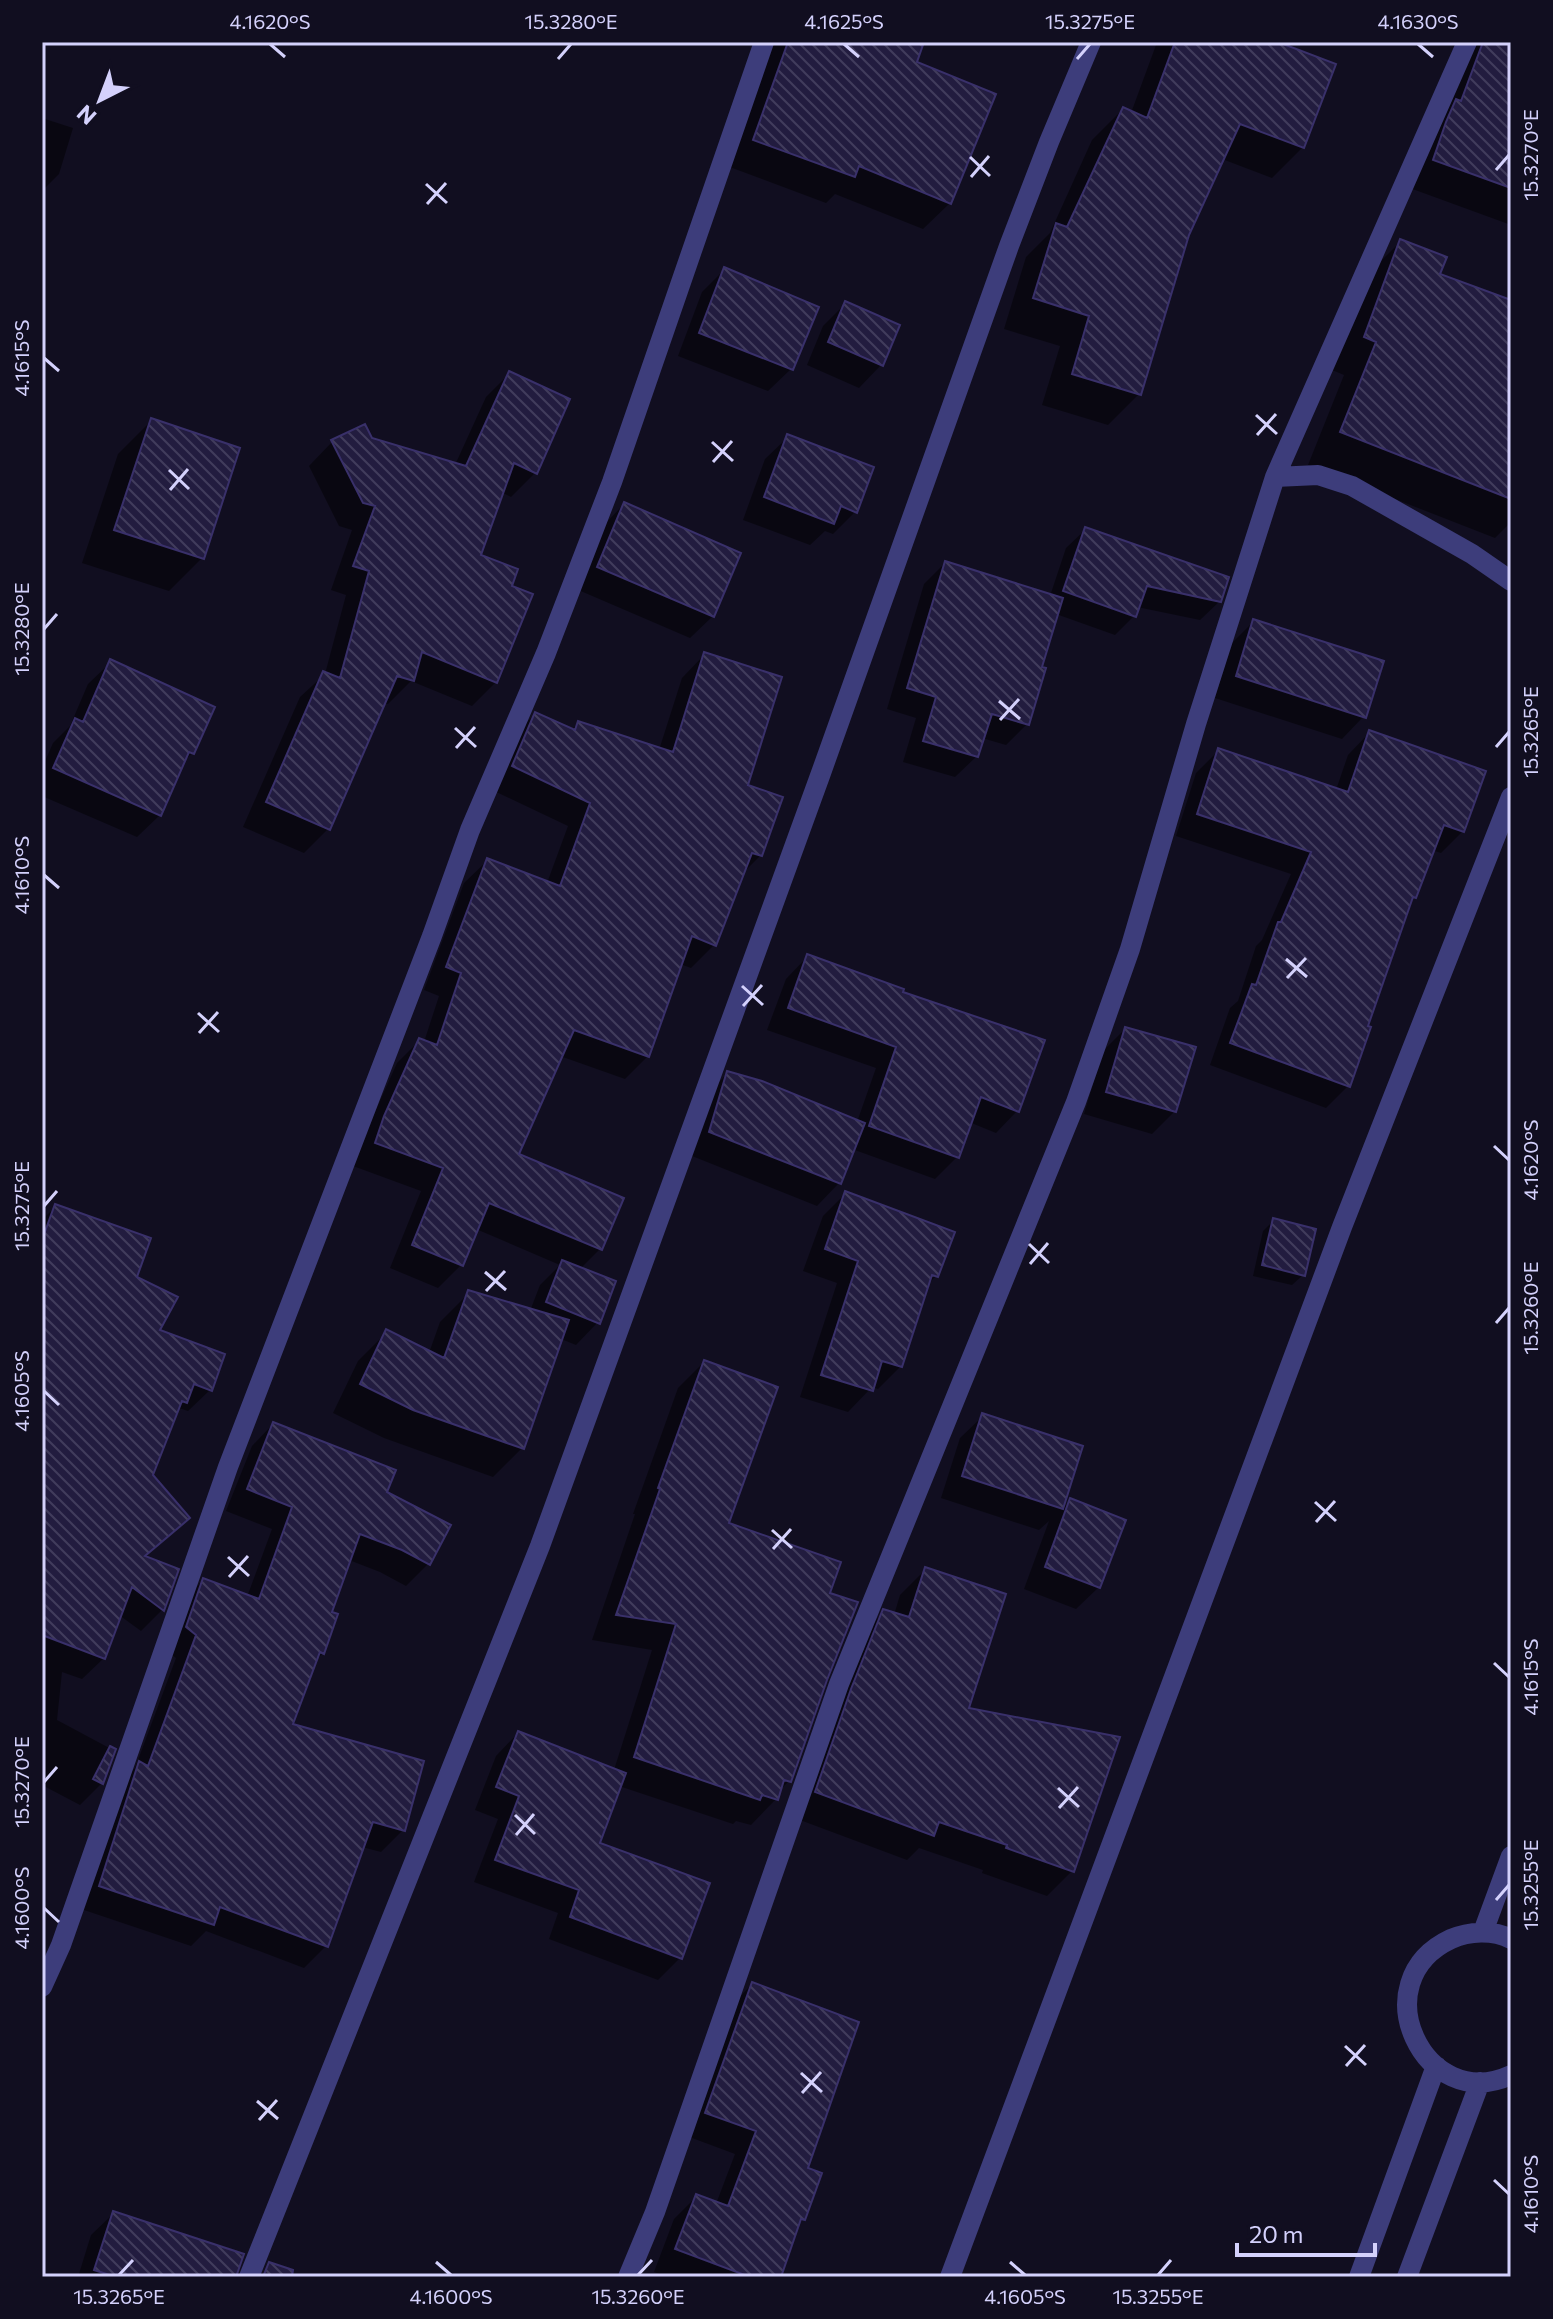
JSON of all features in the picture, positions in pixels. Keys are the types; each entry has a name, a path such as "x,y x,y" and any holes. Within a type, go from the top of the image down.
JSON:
{"street":[{"path":"42,1987 61,1945 234,1452 427,951 470,830 546,653 612,482 764,42"},
{"path":"249,2277 540,1546 1009,246 1091,42"},
{"path":"628,2277 655,2212 839,1684 1076,1102 1130,949 1196,724 1275,477 1467,42"},
{"path":"1275,477 1318,475 1352,486 1472,554 1511,581"},
{"path":"950,2277 1342,1227 1511,797"},
{"path":"1483,1932 1511,1856"},
{"path":"1511,1939 1483,1932 1459,1936 1438,1945 1421,1961 1410,1982 1406,2005 1410,2029 1420,2049 1436,2066 1456,2078 1480,2082 1511,2075"},
{"path":"1359,2277 1436,2066"},
{"path":"1407,2277 1480,2082"}],"building":[{"path":"788,42 924,42 917,62 996,94 951,204 859,166 855,177 753,140"},
{"path":"1175,42 1278,42 1336,64 1304,148 1240,124 1189,235 1141,395 1072,374 1089,316 1033,298 1056,223 1067,227 1123,107 1147,118"},
{"path":"1483,42 1511,42 1511,188 1433,160 1446,122 1456,99 1461,101"},
{"path":"1400,239 1447,257 1440,274 1511,300 1511,499 1340,432 1376,342 1364,337"},
{"path":"724,267 819,307 793,370 699,333"},
{"path":"845,301 900,325 883,366 828,342"},
{"path":"509,371 570,399 537,474 514,463 481,555 518,569 512,586 533,594 497,683 422,652 414,681 397,676 330,830 266,802 323,671 340,678 369,571 353,566 375,506 363,503 331,440 365,424 372,438 466,466"},
{"path":"151,418 240,448 204,559 114,530"},
{"path":"787,434 874,467 857,513 841,506 834,524 764,497"},
{"path":"624,502 741,553 714,617 597,567"},
{"path":"1085,527 1229,577 1221,602 1147,586 1136,617 1063,591"},
{"path":"945,561 1063,598 1042,667 1046,668 1029,725 992,714 978,757 923,741 936,697 907,688"},
{"path":"1253,619 1384,661 1366,718 1236,676"},
{"path":"704,652 782,677 748,785 783,797 762,856 752,853 716,946 692,936 649,1057 574,1030 519,1154 624,1198 602,1250 489,1203 463,1266 412,1245 443,1168 375,1143 419,1038 437,1045 461,973 446,967 487,858 560,886 590,803 512,766 535,712 575,730 578,721 673,752"},
{"path":"110,659 215,707 194,754 189,752 161,816 53,768 75,718 83,722"},
{"path":"1369,730 1486,771 1464,832 1444,825 1416,898 1413,897 1350,1087 1230,1043 1252,984 1256,985 1278,922 1281,922 1311,852 1197,814 1218,748 1348,792"},
{"path":"807,954 904,989 903,992 1045,1040 1019,1112 981,1097 959,1158 869,1126 896,1047 788,1008"},
{"path":"1125,1027 1196,1047 1176,1112 1106,1092"},
{"path":"727,1071 762,1081 865,1123 841,1184 709,1132"},
{"path":"845,1191 955,1232 938,1277 932,1275 902,1367 882,1361 873,1391 821,1375 858,1261 825,1249"},
{"path":"55,1204 151,1238 137,1277 178,1297 160,1330 225,1354 212,1391 194,1384 187,1403 182,1401 153,1475 190,1518 145,1556 179,1569 164,1611 132,1587 105,1659 42,1635 42,1240"},
{"path":"1273,1218 1316,1229 1305,1276 1262,1265"},
{"path":"562,1260 616,1281 600,1324 546,1302"},
{"path":"468,1290 569,1320 524,1449 413,1410 360,1384 386,1329 444,1358"},
{"path":"704,1360 778,1387 729,1523 841,1562 830,1593 858,1602 791,1782 784,1780 778,1800 762,1795 760,1800 634,1757 676,1624 616,1615"},
{"path":"982,1413 1083,1446 1063,1509 962,1476"},
{"path":"273,1422 396,1470 387,1492 451,1525 430,1565 360,1534 332,1612 338,1614 324,1654 320,1652 293,1724 424,1761 405,1831 373,1822 328,1947 220,1907 214,1925 99,1886 139,1761 148,1766 196,1635 186,1627 203,1578 259,1599 292,1507 247,1489"},
{"path":"1070,1498 1126,1520 1100,1588 1045,1567"},
{"path":"925,1567 1006,1594 969,1708 1120,1737 1074,1872 939,1822 934,1836 815,1792 883,1609 909,1617"},
{"path":"518,1731 626,1773 600,1843 710,1883 682,1959 570,1917 579,1890 495,1860 519,1796 496,1787"},
{"path":"110,1746 116,1749 103,1784 93,1779"},
{"path":"752,1982 859,2022 808,2168 822,2173 805,2220 801,2219 781,2277 750,2277 675,2249 696,2194 728,2206 756,2131 705,2113"},
{"path":"113,2211 244,2254 236,2277 116,2277 94,2270"},
{"path":"269,2262 293,2270 292,2277 263,2277"}]}
